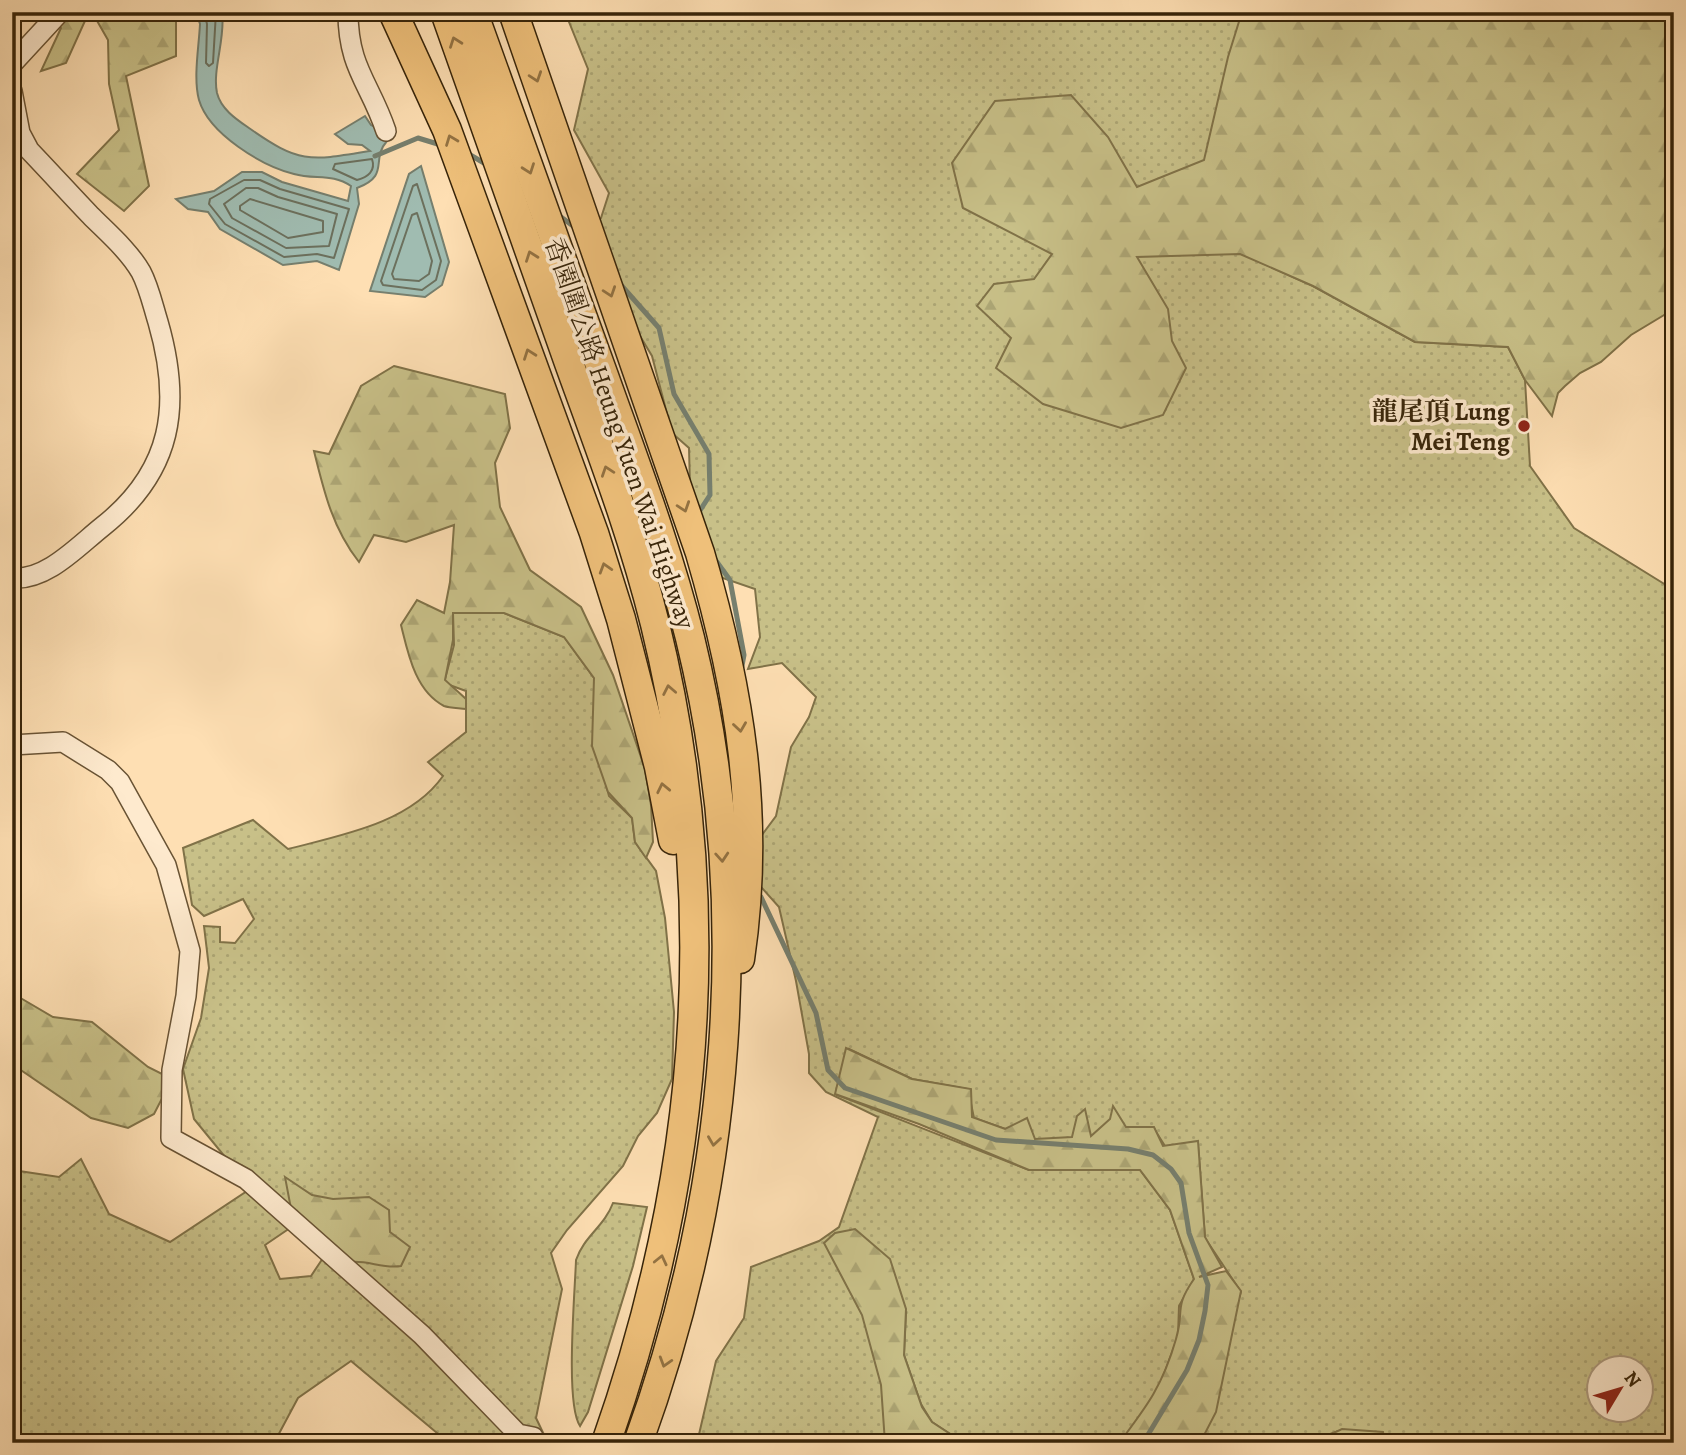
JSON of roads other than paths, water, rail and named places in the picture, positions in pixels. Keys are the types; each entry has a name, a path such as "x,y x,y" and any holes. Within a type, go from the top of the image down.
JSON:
{"highway":[{"path":"393,12 463,172 605,570 659,767 688,928 691,1068 671,1210 657,1277 606,1443"},
{"name":"香園圍公路 Heung Yuen Wai Highway","path":"445,12 598,443 643,579 677,731 692,863 688,928"},
{"name":"香園圍公路 Heung Yuen Wai Highway","path":"473,12 658,529 681,603 700,683 735,925"},
{"path":"513,12 700,553 716,609 738,715 749,808 750,880 735,925 719,1097 692,1263 666,1359 638,1443"}],"street":[{"path":"12,64 60,12"},
{"path":"348,12 348,40 354,61 380,112 386,131"},
{"path":"12,90 20,133 29,150 117,242 141,272 164,344 172,386 171,414 161,454 127,505 52,566 24,579 12,578"},
{"path":"12,745 63,742 108,770 120,782 166,865 190,951 186,996 172,1070 170,1138 246,1179 422,1335 518,1434 533,1437 534,1443"}],"water":[{"path":"196,12 222,12 216,74 219,99 234,117 266,140 294,154 319,158 370,151 362,145 348,144 335,134 365,116 371,125 385,132 387,141 382,148 374,178 357,188 359,204 339,270 317,261 283,265 220,229 208,212 188,209 176,199 214,191 242,172 262,172 282,182 348,201 351,186 337,179 302,176 267,164 238,147 214,125 205,113 197,91 200,24"},
{"path":"421,166 449,262 442,285 425,297 370,291 409,174"}],"waterway":[{"path":"375,156 418,138 441,145"},
{"path":"467,153 489,166"},
{"path":"557,214 577,229"},
{"path":"621,285 659,328 674,394 709,454 710,495 697,515"},
{"path":"714,558 730,580 744,655 741,671"},
{"path":"757,893 816,1013 828,1070 845,1088 996,1140 1128,1149 1153,1155 1171,1169 1181,1183 1189,1233 1208,1285 1205,1311 1199,1340 1187,1370 1143,1443"}],"place":[{"name":"龍尾頂 Lung Mei Teng","path":"1524,426"}]}
